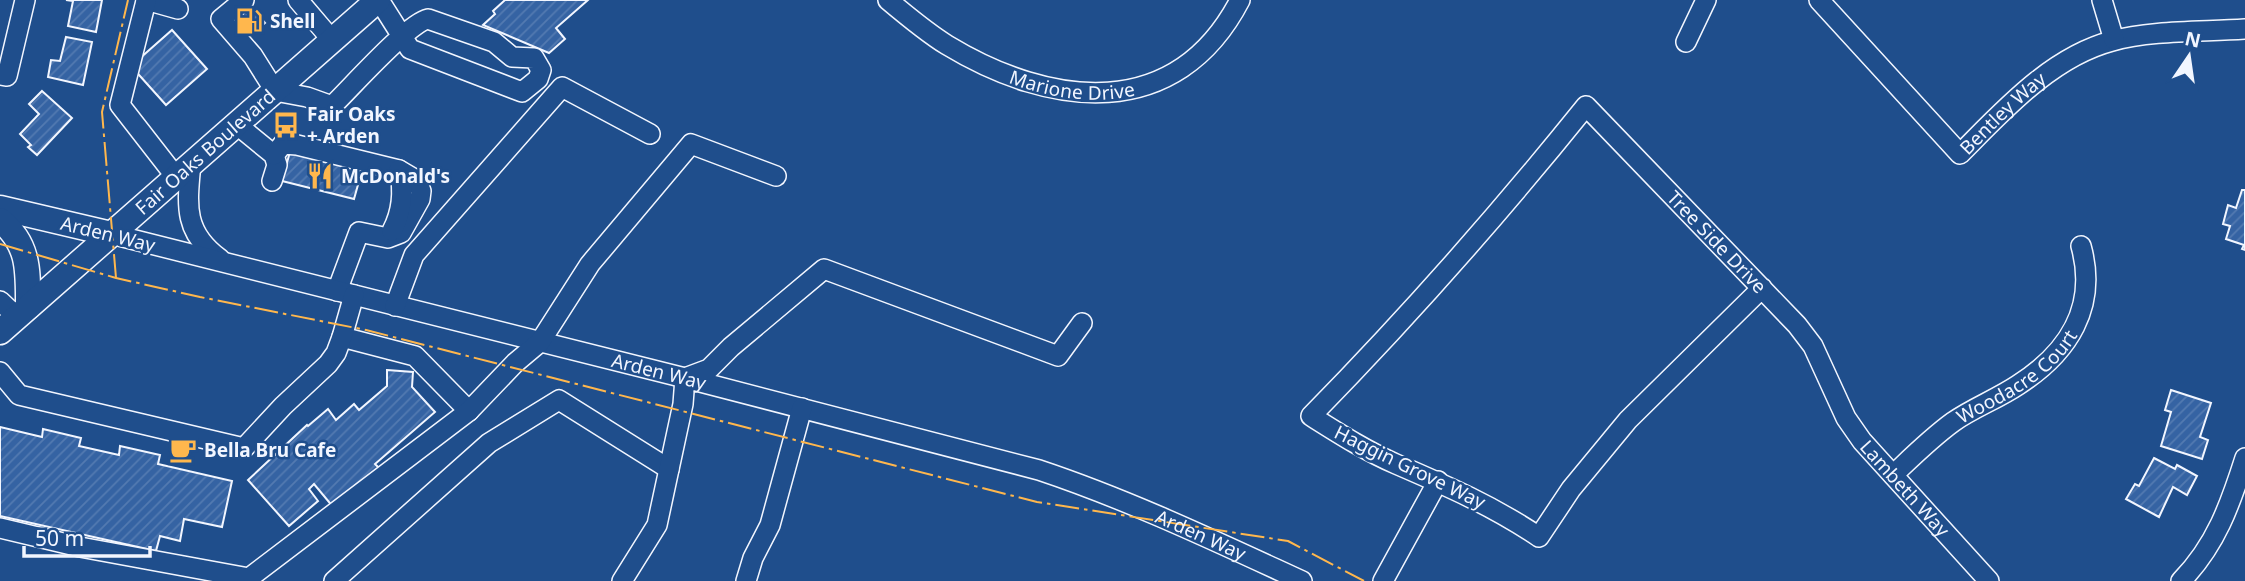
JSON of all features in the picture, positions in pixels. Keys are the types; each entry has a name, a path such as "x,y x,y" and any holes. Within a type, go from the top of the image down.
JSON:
{"main road":[{"name":"Fair Oaks Boulevard","path":"11,314 111,234 379,0"},
{"name":"Arden Way","path":"0,208 111,234"},
{"path":"0,219 10,228 21,245 28,263 11,314"}],"street":[{"path":"0,75 7,76 25,0"},
{"path":"178,9 146,0 120,105 183,170 190,220 196,235 206,249 226,264"},
{"path":"243,0 221,19 253,56 275,92 307,97 332,106 402,36 420,20 428,19 494,41 512,57 534,58 541,70 538,79 522,92 410,48 402,36 379,0"},
{"path":"298,0 332,40"},
{"name":"Marione Drive","path":"888,0 947,44 979,62 1049,87 1102,93 1142,87 1179,71 1210,46 1227,24 1240,0"},
{"path":"1686,42 1706,0"},
{"name":"Bentley Way","path":"1819,0 1960,154 2024,94 2067,60 2090,48 2114,40 2245,29"},
{"path":"2102,0 2114,40"},
{"path":"395,306 414,255 562,87 650,135"},
{"name":"Tree Side Drive","path":"1586,106 1797,325 1812,346 1832,387"},
{"name":"Haggin Grove Way","path":"1586,106 1472,245 1393,332 1311,416 1343,437 1394,463 1481,501 1539,537 1571,489 1628,420 1762,288"},
{"path":"0,372 7,393 244,448 283,406 328,364 342,337 345,293 359,232 388,238 401,233 420,199 421,191 416,180 399,170 297,145 279,150 236,124"},
{"path":"0,528 80,547 249,578 469,411 515,363 540,342 590,264 691,144 776,176"},
{"path":"272,181 278,165 279,150"},
{"name":"Arden Way","path":"111,234 1039,470 1093,488 1292,578"},
{"name":"Woodacre Court","path":"1892,475 1952,422 2015,386 2049,361 2073,329 2083,307 2086,283 2081,246"},
{"path":"622,581 657,525 683,404 685,378 709,369 731,347 824,269 1058,356 1082,323"},
{"path":"342,337 415,356 469,411"},
{"name":"Lambeth Way","path":"1832,387 1846,418 1862,441 1989,581"},
{"path":"334,581 489,443 559,400 669,469"},
{"path":"746,581 753,558 770,525 802,408"},
{"path":"2181,581 2206,552 2219,531 2245,458"},
{"path":"1388,576 1438,481"}],"building":[{"path":"66,0 102,0 96,32 68,26 73,1"},
{"path":"245,0 265,23 251,35 231,13"},
{"path":"505,0 588,0 556,28 565,39 549,53 483,25"},
{"path":"172,30 207,69 166,105 131,66"},
{"path":"66,37 92,42 83,85 48,77 51,60 60,61"},
{"path":"42,91 72,118 37,155 20,134 39,114 29,104"},
{"path":"291,148 363,167 354,199 282,181"},
{"path":"2242,190 2245,190 2245,250 2242,249 2244,245 2226,239 2230,226 2223,224 2228,205 2236,208"},
{"path":"387,370 413,372 412,387 435,412 375,464 380,469 334,508 314,484 309,489 318,501 289,526 248,480 328,409 336,420 354,404 359,410 387,386"},
{"path":"2171,390 2211,403 2200,437 2208,440 2202,459 2161,446 2171,412 2165,410"},
{"path":"0,427 42,437 43,429 81,438 79,446 119,455 120,446 160,455 158,464 232,481 222,527 184,519 180,541 160,536 156,551 0,516"},
{"path":"2154,458 2175,469 2177,465 2197,476 2187,495 2173,487 2159,517 2126,499 2135,484 2139,486"}],"power":[{"path":"116,278 102,112 128,0"},
{"path":"0,244 116,278 366,330 1037,502 1288,541 1364,581"}],"place":[{"name":"Shell","path":"249,21"},
{"name":"Fair Oaks + Arden","path":"286,125"},
{"name":"McDonald's","path":"320,176"},
{"name":"Bella Bru Cafe","path":"183,450"}]}
